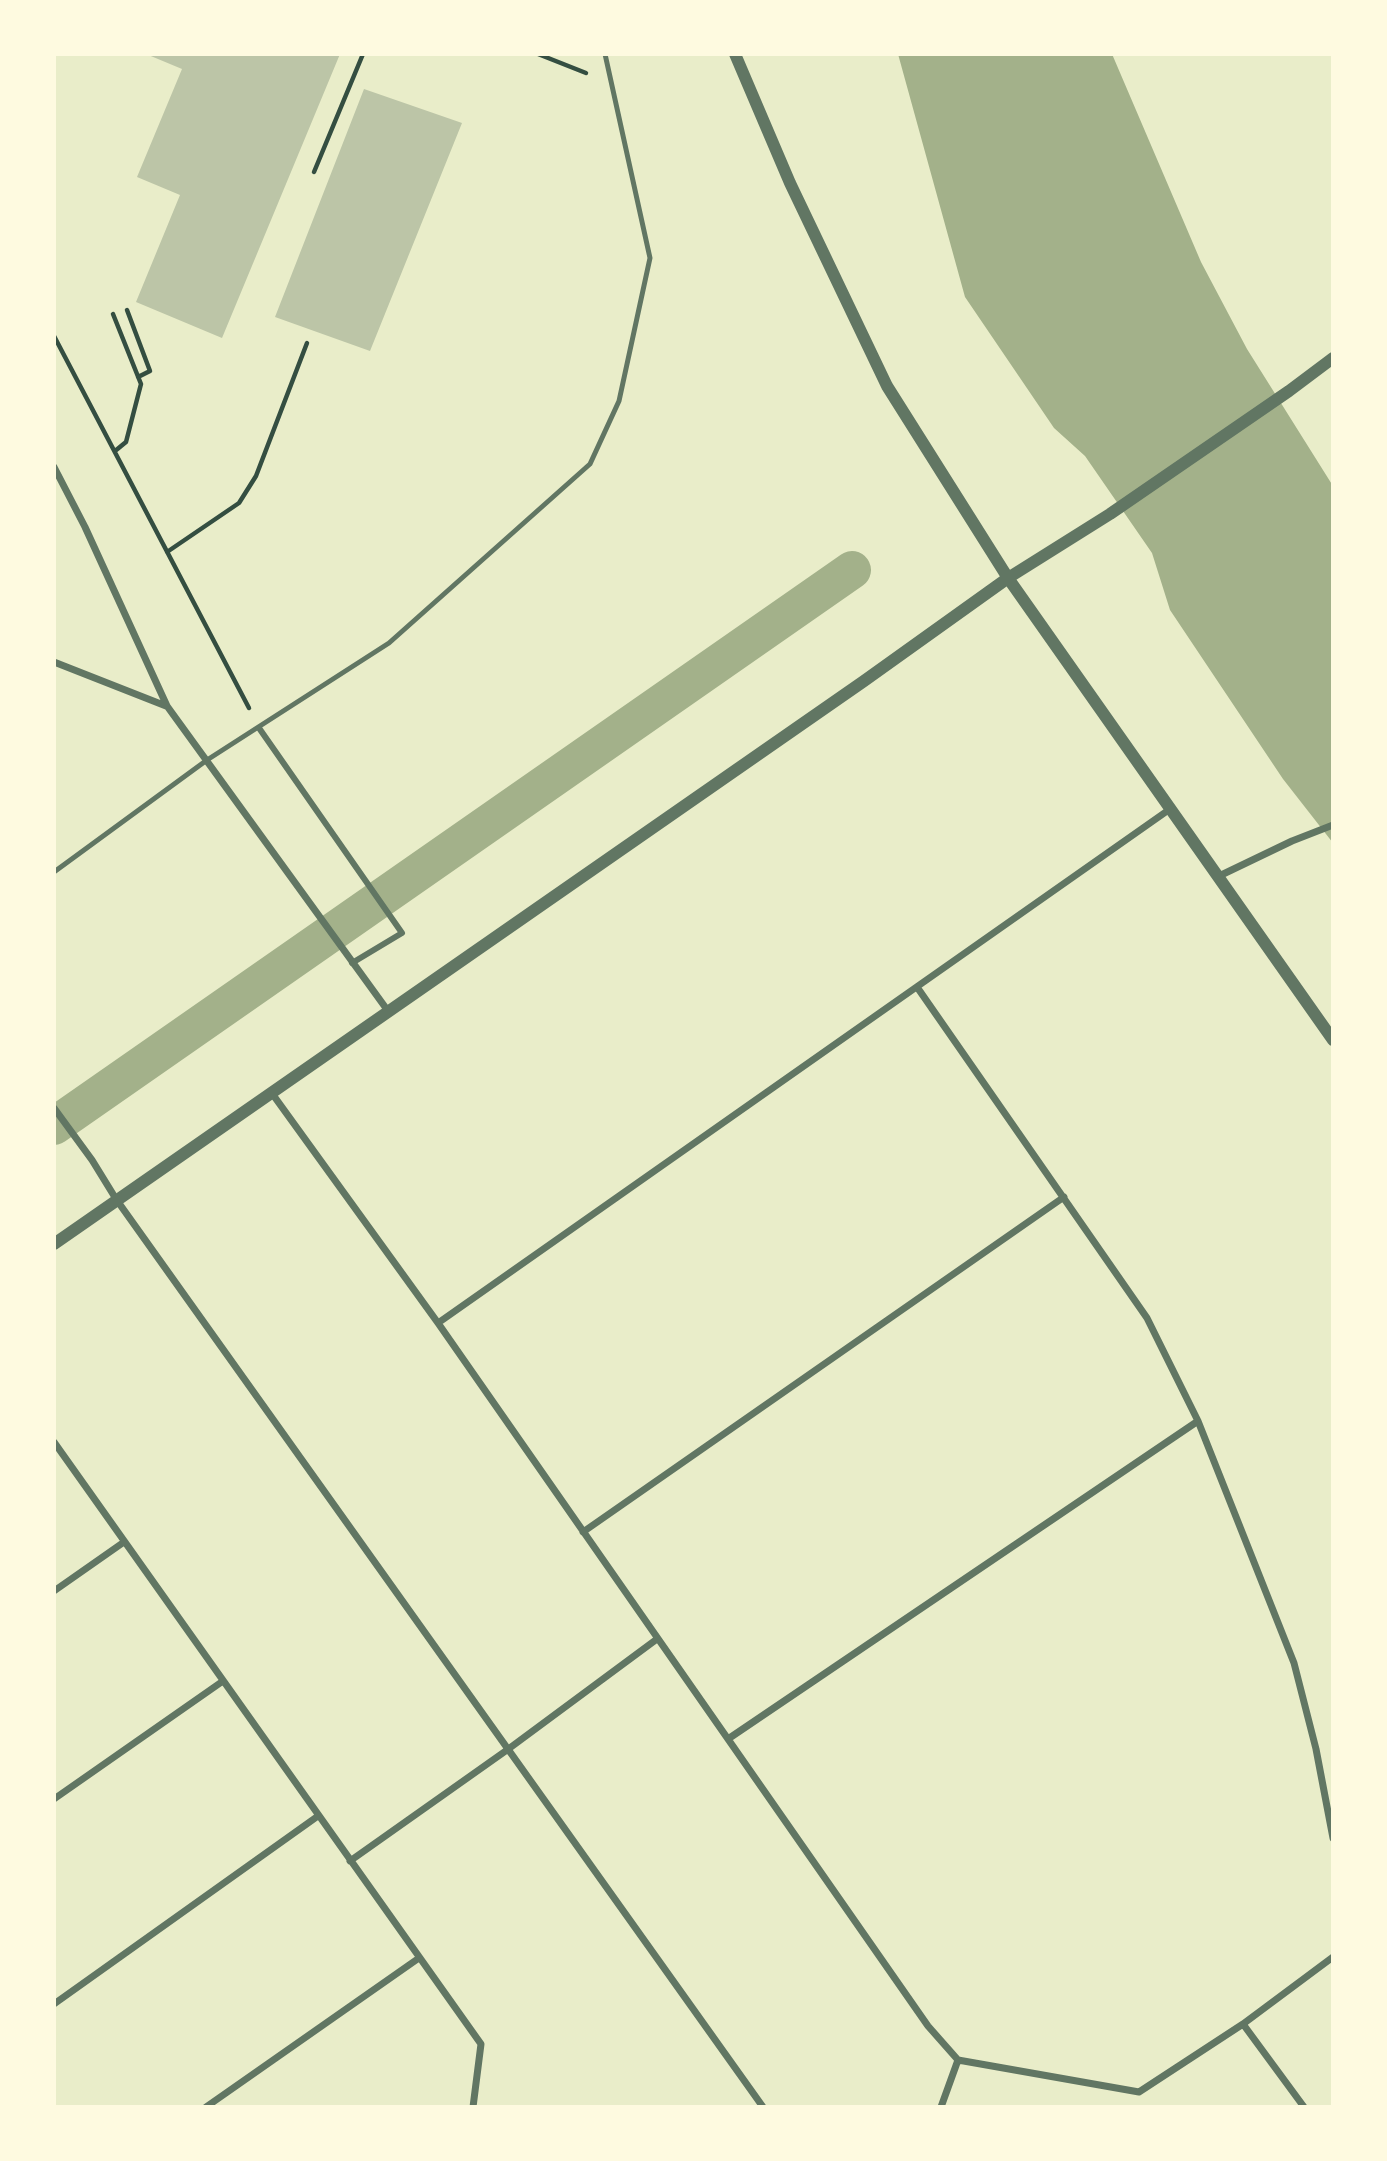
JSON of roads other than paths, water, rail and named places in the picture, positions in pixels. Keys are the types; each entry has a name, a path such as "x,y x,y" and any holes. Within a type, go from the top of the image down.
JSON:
{"street":[{"path":"735,54 790,183 887,386 1008,578 1333,1040"},
{"path":"54,1244 1008,578 1110,514 1333,358"},
{"path":"54,467 85,527 167,706 388,1011"},
{"path":"54,662 167,706"},
{"path":"259,728 401,933 350,960"},
{"path":"438,1323 1170,808"},
{"path":"1217,877 1292,841 1333,825"},
{"path":"917,987 1147,1318 1198,1421 1294,1663 1316,1749 1333,1838"},
{"path":"271,1093 438,1323 928,2026 958,2060 1139,2092 1243,2024 1333,1957"},
{"path":"54,1108 507,1750 763,2107"},
{"path":"583,1532 1064,1196"},
{"path":"728,1739 1198,1421"},
{"path":"54,1443 481,2044 472,2107"},
{"path":"54,1591 124,1542"},
{"path":"350,1861 657,1639"},
{"path":"54,1799 223,1681"},
{"path":"54,2004 318,1816"},
{"path":"206,2107 419,1958"},
{"path":"1243,2024 1304,2107"},
{"path":"942,2107 958,2060"}],"lane":[{"path":"54,872 207,760 389,643 590,464 619,401 650,258 605,54"}],"waterway":[{"path":"54,1126 852,570"}]}
